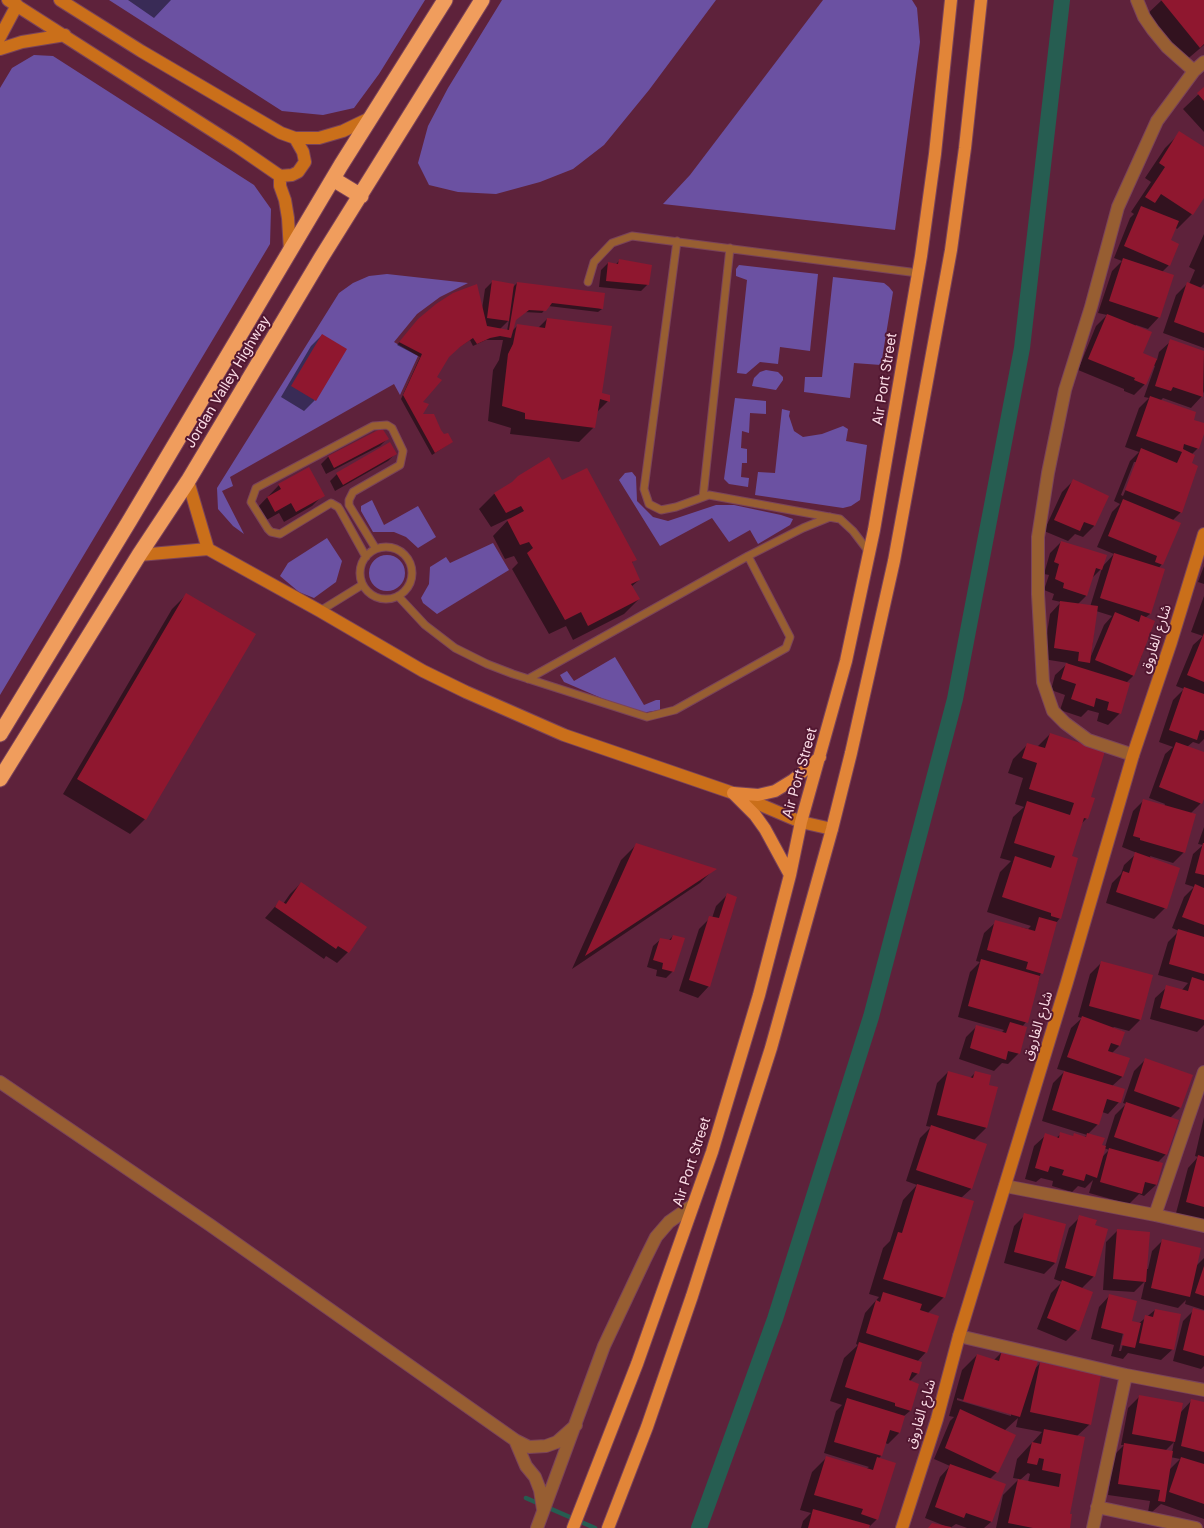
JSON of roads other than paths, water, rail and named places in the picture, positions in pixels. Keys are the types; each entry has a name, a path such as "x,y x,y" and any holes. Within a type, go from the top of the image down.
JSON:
{"highway":[{"name":"Jordan Valley Highway","path":"0,734 333,179 445,0"},
{"name":"Jordan Valley Highway","path":"0,779 188,481 322,258 482,0"},
{"path":"333,179 361,196"}],"main road":[{"path":"60,0 141,51 280,133 295,138 310,139 332,135 370,118"},
{"name":"Air Port Street","path":"573,1528 638,1364 712,1152 759,995 790,875 801,822 846,661 869,552 918,273 935,154 951,0"},
{"path":"608,1528 647,1427 714,1230 771,1048 832,829 873,657 917,441 951,250 965,148 981,0"},
{"path":"0,37 12,2 280,176 292,175 298,172 305,162 303,152 295,138"},
{"path":"0,49 22,42 65,35"},
{"path":"280,176 280,186 288,218 290,251"},
{"path":"188,481 208,549"},
{"name":"شارع الفاروق","path":"902,1528 1133,755 1204,534"},
{"path":"140,555 208,549 423,671 466,692 564,735 733,793 801,822 832,829"},
{"path":"733,793 758,794 775,792 820,758"},
{"path":"733,793 755,815 765,829 790,875"}],"street":[{"path":"1137,0 1144,17 1167,47 1194,71"},
{"path":"1133,755 1088,740 1065,723 1053,711 1043,682 1038,594 1038,537 1064,390 1091,307 1118,207 1157,121 1194,71 1204,62"},
{"path":"1155,1215 1204,1072"},
{"path":"0,1082 210,1225 515,1440 529,1447 546,1446 557,1442 576,1425"},
{"path":"1005,1186 1204,1226"},
{"path":"537,1528 604,1346 646,1257 656,1237 669,1222 693,1205"},
{"path":"959,1336 1126,1375 1204,1390"},
{"path":"1093,1528 1126,1375"},
{"path":"515,1440 526,1466 535,1477 540,1490 544,1512"},
{"path":"1097,1508 1196,1528"}],"lane":[{"path":"588,282 594,262 612,242 632,236 918,273"},
{"path":"677,242 644,489 649,504 661,510 676,507 709,495 840,519 853,530 869,552"},
{"path":"703,497 730,248"},
{"path":"366,557 340,510 331,503 280,534 271,532 251,502 256,488 373,426 387,424 392,428 403,452 400,465 353,492 349,500 349,505 376,549"},
{"path":"528,679 748,556 803,528 830,517"},
{"path":"393,548 407,558 411,566 412,574 406,590 392,599 375,597 367,592 362,585 360,568 366,557 376,549 393,548"},
{"path":"398,596 425,625 455,648 488,664 528,679 647,717 675,710 786,648 790,637 748,556"},
{"path":"320,611 362,585"}],"waterway":[{"path":"699,1528 775,1319 871,1017 955,699 1022,348 1062,0"},
{"path":"526,1498 595,1528"}]}
